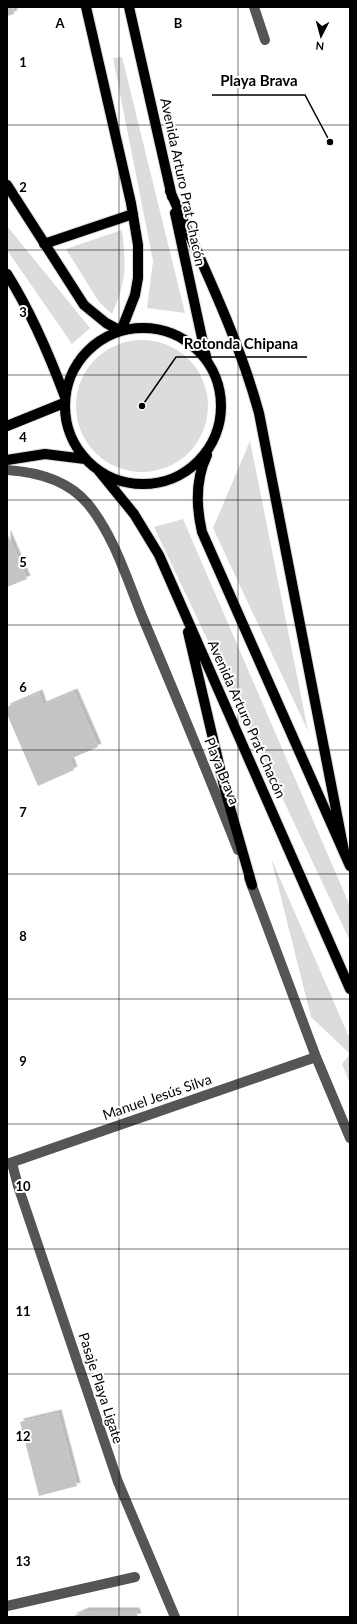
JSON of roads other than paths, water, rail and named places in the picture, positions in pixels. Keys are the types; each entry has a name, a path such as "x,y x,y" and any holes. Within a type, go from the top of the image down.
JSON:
{"main road":[{"path":"7,185 84,305 106,323 121,331 135,295 138,278 138,245 133,214 86,7"},
{"name":"Avenida Arturo Prat Chacón","path":"129,7 208,363 218,386 221,404 219,422 199,479 197,498 202,532 350,866"},
{"path":"170,191 236,343 252,387 259,413 344,850"},
{"path":"44,244 133,214"},
{"path":"7,274 37,329 49,356 64,400 7,426"},
{"name":"Avenida Arturo Prat Chacón","path":"208,363 191,345 170,333 146,328 121,331 100,340 83,355 71,375 64,400 64,415 71,439 85,459 100,471 118,492 147,534 159,555 350,989"},
{"name":"Avenida Arturo Prat Chacón","path":"100,471 123,482 148,484 161,482 184,472 203,456 211,446"},
{"path":"7,460 45,454 85,459"},
{"path":"181,605 225,790 252,885"}],"street":[{"path":"254,7 265,40"},
{"name":"Playa Brava","path":"7,470 37,473 64,484 77,493 97,517 114,549 180,706 252,885 316,1056 350,1138"},
{"name":"Manuel Jesús Silva","path":"10,1164 316,1056"},
{"name":"Pasaje Playa Ligate","path":"10,1164 118,1482 175,1617"},
{"path":"7,1606 135,1577"}],"place":[{"name":"Playa Brava","path":"330,142"},
{"name":"Rotonda Chipana","path":"142,406"}]}
